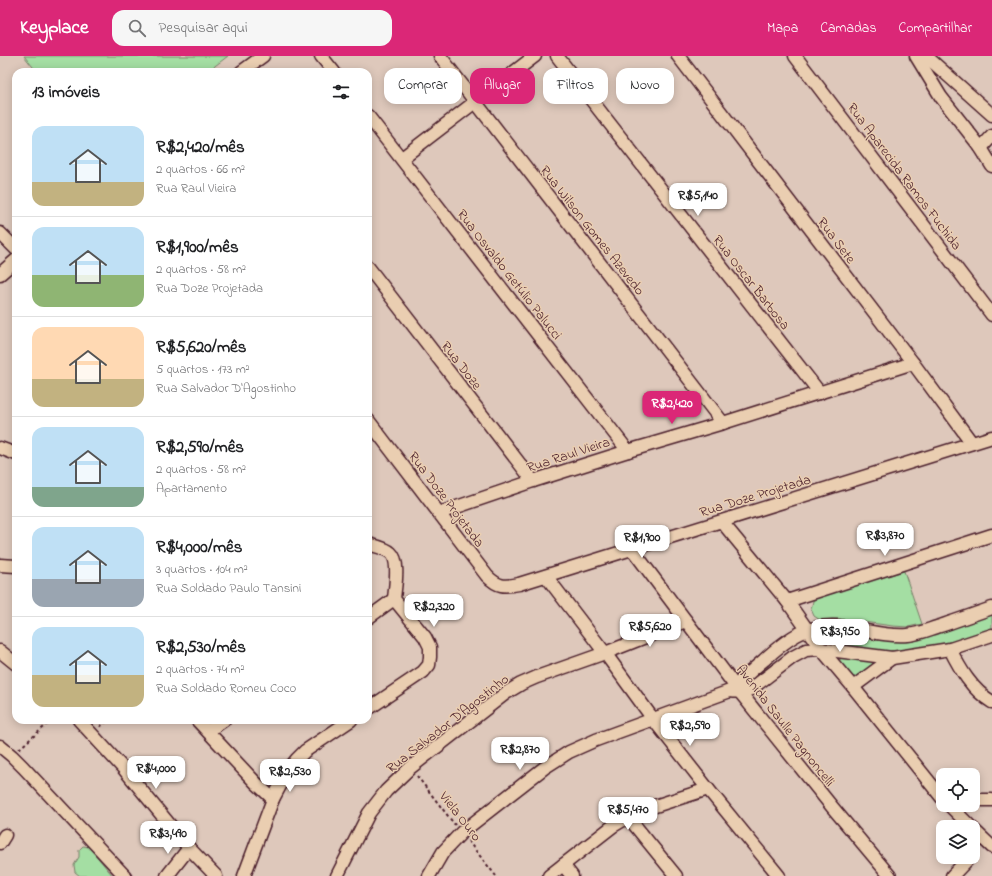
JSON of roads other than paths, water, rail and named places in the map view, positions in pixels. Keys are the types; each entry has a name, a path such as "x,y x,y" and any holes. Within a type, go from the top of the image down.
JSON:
{"street":[{"path":"246,68 263,56"},
{"path":"321,56 331,68"},
{"name":"Rua Wilson Gomes Azevedo","path":"440,56 470,95"},
{"path":"519,68 535,56"},
{"name":"Rua Oscar Barbosa","path":"557,56 820,393"},
{"name":"Rua Sete","path":"678,56 913,363 972,443"},
{"name":"Rua Aparecida Ramos Fuchida","path":"795,56 992,315"},
{"path":"916,56 941,97 981,148 992,166"},
{"path":"926,56 992,115"},
{"path":"402,158 472,104"},
{"name":"Rua Wilson Gomes Azevedo","path":"477,104 723,423"},
{"name":"Rua Osvaldo Getúlio Palucci","path":"372,121 628,451"},
{"path":"981,148 992,136"},
{"path":"0,233 12,245"},
{"path":"0,274 12,264"},
{"name":"Rua Doze","path":"372,272 533,481"},
{"name":"Rua Raul Vieira","path":"439,513 533,481 913,363"},
{"name":"Rua Doze Projetada","path":"372,425 487,576 493,582 508,586 546,576 722,522 992,437"},
{"path":"0,448 12,452"},
{"path":"722,522 787,601 821,649 936,790"},
{"path":"787,601 992,535"},
{"path":"372,545 388,551 396,560 394,599 425,637 430,647 429,665 423,672 372,706"},
{"name":"Avenida Saulle Pagnoncelli","path":"632,549 735,690 890,876"},
{"path":"0,565 12,566"},
{"path":"546,576 653,719 779,876"},
{"path":"372,615 394,599"},
{"path":"735,690 742,678 780,646 795,636 808,630 824,626 844,627 891,635 909,635 925,632 992,608"},
{"name":"Rua Salvador D'Agostinho","path":"337,876 369,813 386,791 410,768 506,693 537,677 686,622"},
{"path":"429,876 443,852 462,832 544,768 569,752 596,740 735,690 751,689 793,657 806,650 821,649 892,658 950,649 992,635"},
{"path":"950,649 959,666 976,689 992,702"},
{"path":"0,651 12,661"},
{"path":"853,687 892,658"},
{"path":"83,724 122,768 189,848 216,876"},
{"path":"201,724 273,800"},
{"path":"208,731 218,724"},
{"path":"244,876 273,800 289,769 296,759 305,751 345,724"},
{"path":"0,746 12,756 125,876"},
{"path":"549,876 613,826 628,817 655,806 708,789"},
{"path":"980,800 992,800"},
{"path":"956,812 964,820"},
{"path":"628,817 676,876"},
{"path":"980,836 988,844"},
{"path":"167,876 189,848"},
{"path":"952,876 963,864"},
{"path":"563,865 572,876"}]}
